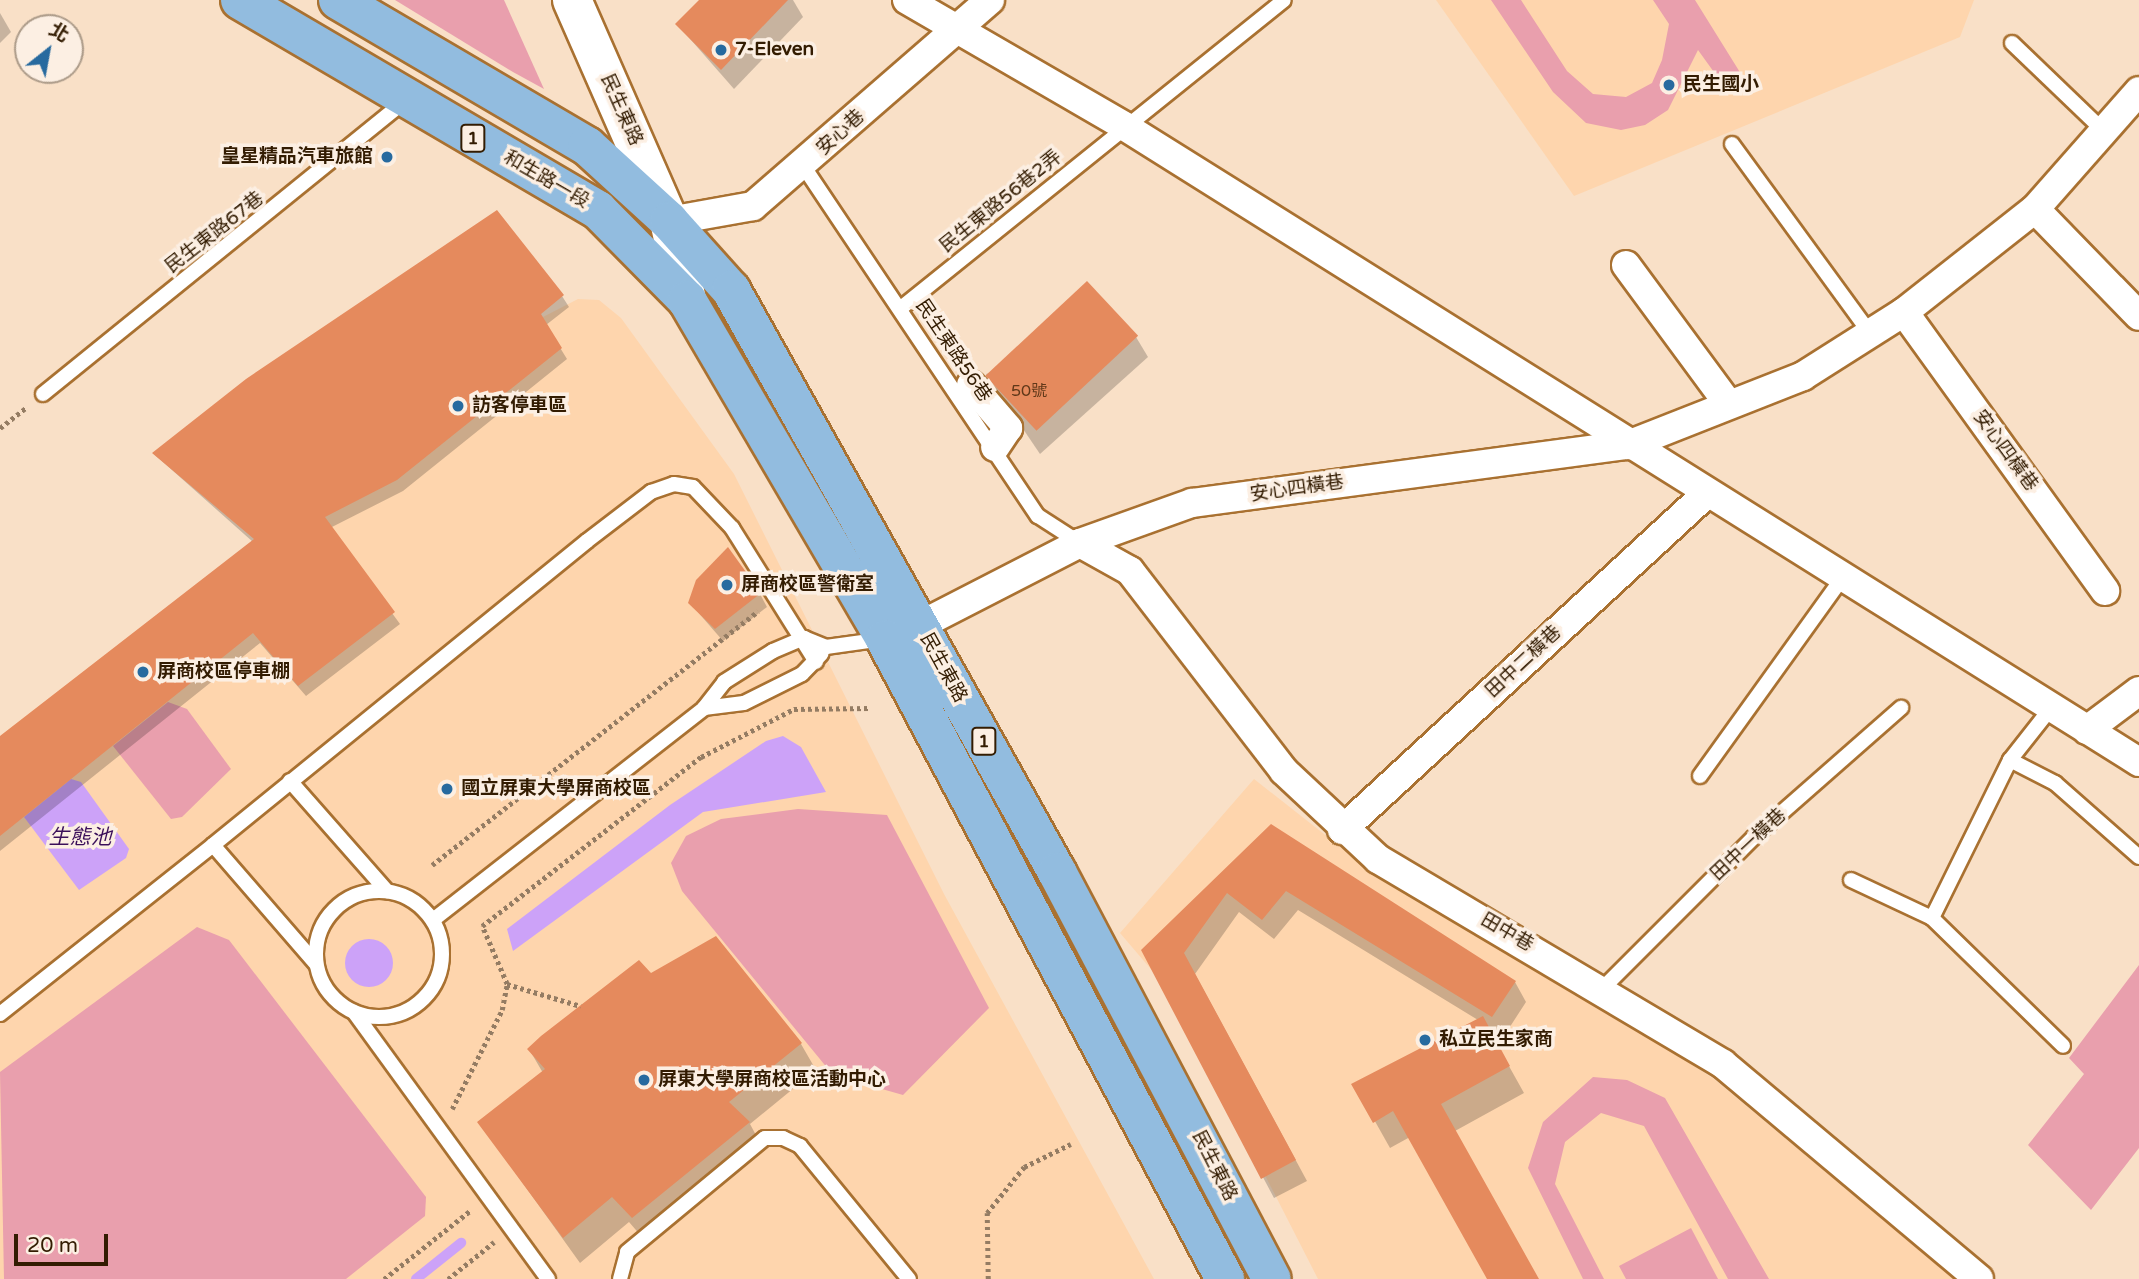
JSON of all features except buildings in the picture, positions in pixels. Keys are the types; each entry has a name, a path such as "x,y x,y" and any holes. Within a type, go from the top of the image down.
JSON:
{"main road":[{"name":"和生路一段","path":"240,0 597,210 687,300"},
{"name":"1","path":"338,0 587,146 669,221"},
{"name":"民生東路","path":"669,221 731,290 922,628 1272,1279"},
{"name":"民生東路","path":"687,300 885,639 1225,1279"}],"street":[{"name":"民生東路","path":"572,0 669,221 687,300"},
{"path":"907,0 960,26 1124,126 1628,445 2139,762"},
{"name":"安心巷","path":"669,221 753,206 804,167 990,0"},
{"name":"安心四橫巷","path":"885,639 922,628 1080,544 1192,503 1628,445 1727,402 1803,376 1904,312 2035,209 2107,135 2139,91"},
{"path":"2035,209 2139,316"},
{"path":"1626,265 1727,402"},
{"name":"安心四橫巷","path":"1904,312 2105,591"},
{"path":"971,385 1008,428 995,447"},
{"name":"田中二橫巷","path":"1342,830 1707,493"},
{"name":"田中巷","path":"1080,544 1130,571 1284,771 1342,830 1378,859 1603,988 1723,1064 1979,1279"},
{"path":"2087,730 2139,691"}],"lane":[{"name":"民生東路56巷2弄","path":"901,308 1284,0"},
{"path":"2012,43 2107,135"},
{"name":"民生東路67巷","path":"43,394 407,99"},
{"path":"1732,144 1870,333"},
{"name":"民生東路56巷","path":"804,167 995,447 1038,516 1080,544"},
{"path":"0,1014 651,492 674,484 693,487 732,528 778,595 816,662"},
{"path":"1700,776 1843,577"},
{"path":"804,638 826,647 885,639"},
{"path":"433,920 704,708 724,682 804,638"},
{"path":"704,708 744,703 816,662 826,647"},
{"name":"田中一橫巷","path":"1603,988 1754,837 1901,708"},
{"path":"1932,918 2010,760 2051,708"},
{"path":"2010,760 2055,783 2139,857"},
{"path":"290,782 387,891 421,906 433,920 442,956 427,995 391,1016 354,1012"},
{"path":"213,845 316,964 329,993 354,1012 485,1198 548,1279"},
{"path":"1851,880 1932,918 2063,1046"},
{"path":"316,964 321,925 333,909 349,898 387,891"},
{"path":"620,1279 627,1252 765,1138 783,1138 800,1146 909,1279"}],"path":[{"path":"0,428 43,394"},
{"path":"432,865 778,595"},
{"path":"450,1113 497,1022 507,984 482,926 535,882 701,757 794,709 870,708"},
{"path":"507,984 581,1006"},
{"path":"988,1279 987,1213 1024,1167 1071,1143"},
{"path":"384,1279 485,1198"},
{"path":"448,1279 510,1230"}],"shaded area":[{"path":"395,0 504,0 544,89 513,72"},
{"name":"民生國小","path":"1436,0 1974,0 1960,37 1574,196"},
{"path":"1491,0 1521,0 1567,71 1593,94 1626,97 1652,83 1662,60 1669,24 1653,0 1695,0 1746,82 1729,93 1698,50 1668,110 1645,125 1621,130 1586,123 1553,92"},
{"name":"國立屏東大學屏商校區","path":"578,299 599,300 621,318 734,474 944,894 1154,1279 0,1279 0,736 543,317"},
{"path":"168,702 187,709 231,769 182,817 171,819 113,746"},
{"name":"私立民生家商","path":"1254,779 1385,882 1595,1001 1714,1079 1954,1279 1318,1279 1173,995 1120,933"},
{"path":"798,809 887,815 989,1008 903,1095 833,1075 682,891 671,863 686,836 721,819"},
{"path":"197,927 229,940 426,1197 425,1216 346,1279 4,1279 0,1072"},
{"path":"2139,965 2139,1148 2091,1210 2028,1145 2084,1074 2069,1058"},
{"path":"1593,1077 1627,1080 1665,1098 1769,1279 1728,1279 1644,1126 1601,1113 1565,1142 1555,1184 1604,1279 1583,1279 1528,1168 1543,1122"},
{"path":"1691,1228 1718,1279 1626,1279 1619,1266"}],"water":[{"path":"783,736 801,747 826,792 703,812 513,951 507,929 670,805 766,741"},
{"name":"生態池","path":"71,779 81,782 129,849 126,858 79,890 24,817"},
{"path":"369,939 386,946 393,963 386,980 369,987 352,980 345,963 352,946"}],"waterway":[{"path":"416,1279 461,1243"}],"place":[{"name":"7-Eleven","path":"721,50"},
{"name":"民生國小","path":"1669,85"},
{"name":"皇星精品汽車旅館","path":"387,157"},
{"name":"訪客停車區","path":"458,406"},
{"name":"屏商校區警衛室","path":"727,585"},
{"name":"屏商校區停車棚","path":"143,672"},
{"name":"國立屏東大學屏商校區","path":"447,789"},
{"name":"私立民生家商","path":"1425,1040"},
{"name":"屏東大學屏商校區活動中心","path":"644,1080"}]}
